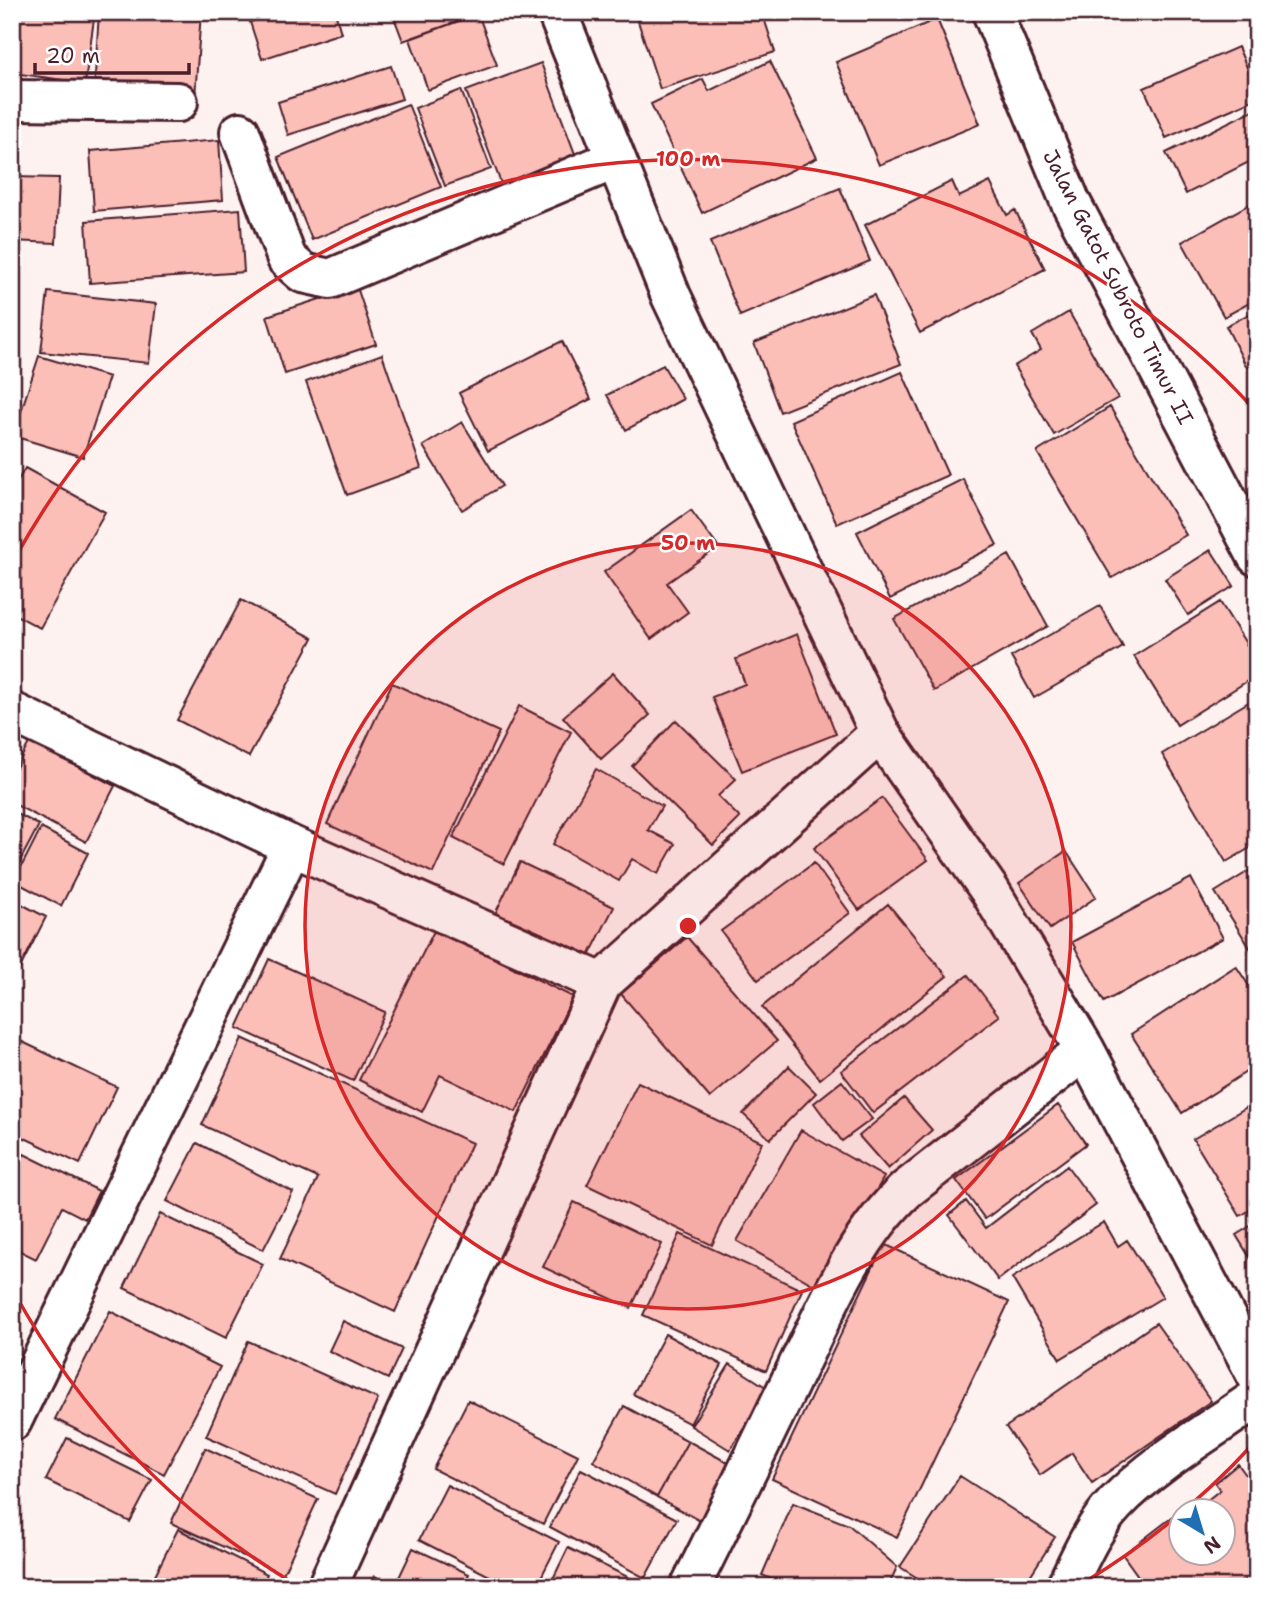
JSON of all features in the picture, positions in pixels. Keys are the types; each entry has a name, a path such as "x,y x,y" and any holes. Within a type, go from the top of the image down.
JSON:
{"street":[{"path":"557,12 671,296 880,733 990,891 1085,1050 1257,1376"},
{"name":"Jalan Gatot Subroto Timur II","path":"992,12 1070,201 1257,556"},
{"path":"12,100 178,102"},
{"path":"240,132 287,260 303,273 330,279 616,159"},
{"path":"13,715 292,846 602,983"},
{"path":"327,1587 602,983 880,733"},
{"path":"12,1421 292,846"},
{"path":"691,1587 843,1275 875,1225 907,1189 1085,1050"},
{"path":"1066,1587 1086,1546 1114,1506 1140,1481 1257,1398"}],"building":[{"path":"21,12 95,12 85,83 13,73"},
{"path":"99,12 201,12 195,97 94,91"},
{"path":"280,12 335,12 341,33 262,59 250,22"},
{"path":"392,12 477,12 478,14 403,41"},
{"path":"635,12 762,12 775,52 660,89"},
{"path":"818,12 841,12 820,20"},
{"path":"478,14 497,65 428,90 410,39"},
{"path":"937,19 980,124 879,165 836,62"},
{"path":"1238,47 1257,90 1257,98 1166,138 1144,88"},
{"path":"770,61 817,158 702,213 651,104 703,79 709,91"},
{"path":"541,63 578,162 504,191 466,91"},
{"path":"391,66 402,99 288,135 278,102"},
{"path":"461,90 491,169 445,186 415,108"},
{"path":"408,104 441,187 312,240 278,157"},
{"path":"1257,108 1257,158 1186,194 1166,153"},
{"path":"219,140 223,200 94,211 90,151"},
{"path":"12,177 59,178 56,243 12,241"},
{"path":"952,181 959,197 990,182 1007,215 1015,210 1045,269 920,333 865,225"},
{"path":"840,188 870,261 740,316 710,242"},
{"path":"1257,200 1257,299 1224,317 1182,242"},
{"path":"240,209 244,272 90,283 86,221"},
{"path":"357,287 376,344 285,374 267,316"},
{"path":"48,292 156,304 149,363 41,352"},
{"path":"874,295 901,364 780,412 754,343"},
{"path":"1257,310 1257,363 1247,368 1226,326"},
{"path":"1069,312 1118,398 1054,435 1014,366 1041,350 1032,334"},
{"path":"562,341 591,399 488,451 459,393"},
{"path":"382,354 421,468 347,495 306,382"},
{"path":"39,356 109,377 83,457 13,436"},
{"path":"663,365 683,399 626,430 607,395"},
{"path":"902,372 948,475 837,524 791,421"},
{"path":"1110,407 1186,535 1112,578 1037,452"},
{"path":"462,422 502,486 462,510 423,446"},
{"path":"25,468 105,512 40,628 12,613 12,491"},
{"path":"963,479 997,545 890,599 857,532"},
{"path":"691,510 718,547 667,583 688,612 651,639 604,572"},
{"path":"1211,550 1234,586 1188,615 1165,579"},
{"path":"1009,555 1048,626 934,691 894,619"},
{"path":"241,600 313,638 249,757 177,720"},
{"path":"1220,602 1257,661 1257,675 1177,725 1134,656"},
{"path":"1100,606 1123,647 1034,698 1011,657"},
{"path":"797,634 836,734 742,771 712,697 745,684 736,659"},
{"path":"613,673 650,715 601,759 563,717"},
{"path":"392,683 499,732 433,873 327,824"},
{"path":"1257,697 1257,844 1226,862 1162,754"},
{"path":"519,706 571,732 504,864 453,838"},
{"path":"676,720 736,779 718,796 740,818 713,845 632,766"},
{"path":"30,741 115,786 86,842 12,803 12,775"},
{"path":"596,769 662,806 648,830 675,844 658,874 632,859 619,881 553,844"},
{"path":"882,798 928,860 859,910 814,848"},
{"path":"12,811 39,825 12,876"},
{"path":"41,828 88,853 61,906 14,881"},
{"path":"1066,851 1096,897 1050,929 1019,883"},
{"path":"520,862 614,907 586,962 494,916"},
{"path":"814,863 850,913 758,980 721,931"},
{"path":"1257,866 1257,959 1215,892"},
{"path":"1191,878 1223,938 1104,1002 1072,942"},
{"path":"12,899 46,917 18,972 12,970"},
{"path":"888,904 947,976 820,1079 762,1007"},
{"path":"435,929 573,997 516,1112 440,1075 422,1112 359,1080"},
{"path":"687,937 777,1041 710,1098 621,994"},
{"path":"269,959 385,1012 353,1081 237,1028"},
{"path":"1236,966 1257,998 1257,1065 1182,1113 1131,1034"},
{"path":"968,975 999,1016 873,1113 841,1071"},
{"path":"12,1037 117,1087 80,1164 12,1132"},
{"path":"242,1038 472,1143 395,1312 280,1259 318,1178 202,1125"},
{"path":"789,1066 816,1093 770,1139 743,1114"},
{"path":"842,1081 872,1119 842,1141 814,1103"},
{"path":"638,1082 762,1142 712,1245 587,1185"},
{"path":"904,1098 932,1130 888,1169 859,1136"},
{"path":"1257,1101 1257,1206 1240,1216 1193,1139"},
{"path":"1058,1105 1086,1144 985,1219 956,1180"},
{"path":"801,1130 884,1177 821,1289 737,1241"},
{"path":"197,1143 293,1192 263,1250 167,1201"},
{"path":"12,1148 24,1154 12,1178"},
{"path":"24,1154 99,1191 85,1219 62,1207 36,1259 12,1247 12,1178"},
{"path":"1067,1166 1096,1205 998,1280 949,1215 966,1201 986,1228"},
{"path":"574,1202 662,1244 631,1308 543,1267"},
{"path":"160,1214 263,1264 226,1338 124,1288"},
{"path":"1104,1222 1118,1246 1127,1240 1163,1297 1060,1359 1012,1278"},
{"path":"1257,1222 1257,1269 1236,1235"},
{"path":"680,1234 802,1290 766,1371 643,1315"},
{"path":"884,1244 1009,1302 897,1537 772,1479"},
{"path":"110,1311 220,1367 164,1474 55,1419"},
{"path":"343,1321 402,1349 388,1379 329,1351"},
{"path":"1156,1323 1211,1401 1092,1483 1072,1453 1040,1475 1006,1427"},
{"path":"665,1334 722,1365 690,1424 633,1394"},
{"path":"248,1341 378,1399 335,1494 206,1436"},
{"path":"730,1364 769,1389 730,1450 691,1426"},
{"path":"468,1400 578,1455 543,1524 433,1469"},
{"path":"624,1406 688,1441 657,1497 593,1461"},
{"path":"67,1438 152,1480 130,1522 46,1480"},
{"path":"688,1441 734,1466 702,1522 657,1497"},
{"path":"205,1448 318,1499 283,1574 171,1523"},
{"path":"1238,1464 1257,1490 1257,1571 1236,1587 1146,1587 1123,1555 1168,1520 1168,1568 1238,1568 1238,1498 1210,1498 1220,1490 1215,1483"},
{"path":"581,1469 677,1519 645,1578 550,1527"},
{"path":"960,1476 1055,1537 1023,1587 932,1587 900,1567"},
{"path":"447,1485 559,1542 536,1587 511,1587 419,1540"},
{"path":"793,1503 849,1525 897,1567 888,1587 788,1587 762,1575"},
{"path":"178,1529 267,1574 261,1587 149,1587"},
{"path":"413,1548 469,1574 463,1587 370,1587 375,1576 395,1586"},
{"path":"568,1548 636,1581 633,1587 549,1587"}]}
